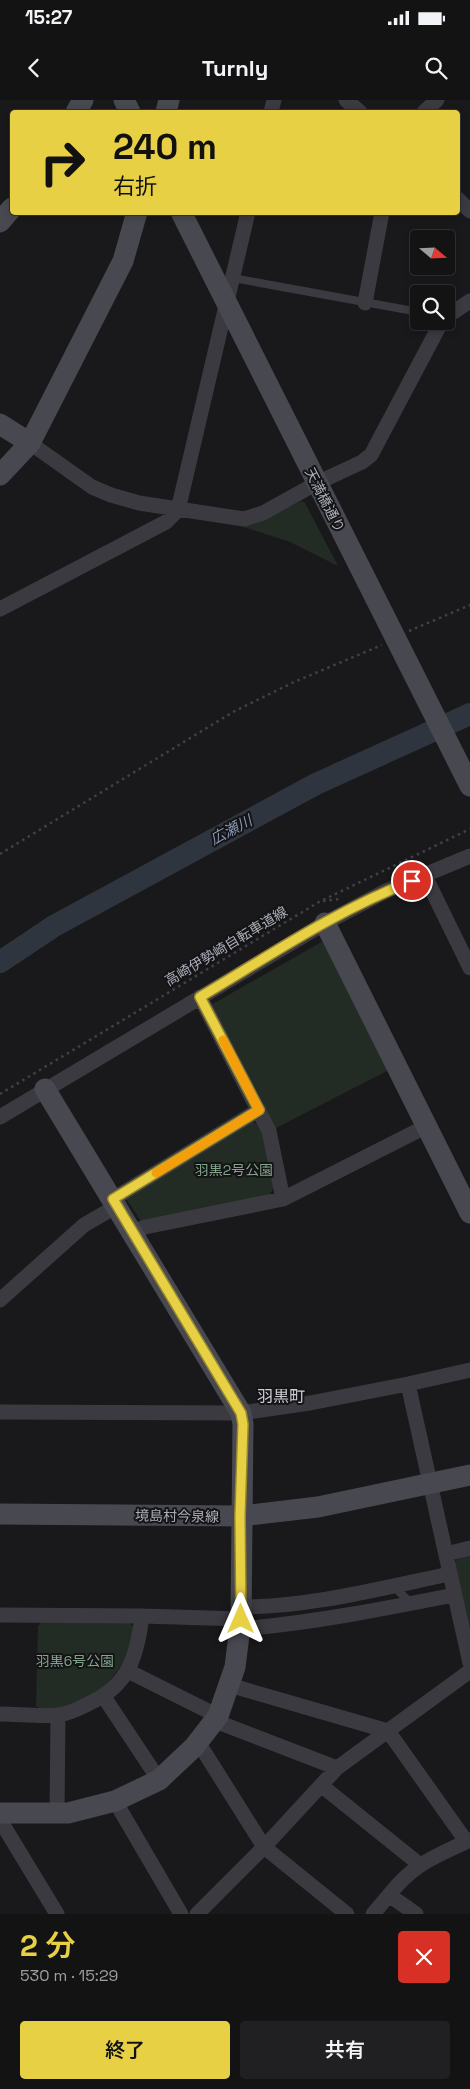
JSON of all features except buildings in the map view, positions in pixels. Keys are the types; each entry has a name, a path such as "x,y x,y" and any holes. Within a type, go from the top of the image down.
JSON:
{"street":[{"path":"346,100 358,110"},
{"path":"426,110 437,100"},
{"path":"460,202 470,211"},
{"path":"0,222 10,210"},
{"path":"0,475 30,443 123,261 136,215"},
{"name":"天満橋通り","path":"183,215 317,483 398,639 470,786"},
{"path":"0,609 166,522 178,510 247,215"},
{"path":"365,302 381,215"},
{"path":"455,312 470,301"},
{"path":"0,424 92,487 111,495 139,504 244,519 262,513 317,483 362,462 371,455 437,330"},
{"path":"0,1117 325,923 386,891 470,856"},
{"path":"425,876 470,968"},
{"path":"325,923 425,1127 470,1213"},
{"path":"200,997 269,1131 283,1199"},
{"path":"0,1813 68,1813 115,1802 159,1780 198,1742 218,1716 235,1667 240,1618 240,1516 243,1424 241,1413 46,1089"},
{"path":"0,1300 84,1225 259,1110"},
{"path":"132,1232 145,1227 283,1199 425,1127"},
{"path":"0,1412 241,1413 310,1404 470,1370"},
{"path":"408,1384 432,1483 454,1595 470,1663"},
{"name":"境島村今泉線","path":"0,1514 240,1516 318,1507 470,1475"},
{"path":"446,1554 470,1548"},
{"path":"0,1615 240,1618 294,1614 332,1608 394,1586 450,1574"},
{"path":"240,1618 267,1607 294,1614 332,1608 360,1610 411,1604 454,1595"},
{"path":"0,1714 58,1715 104,1697 120,1682 128,1671 135,1654 142,1616"},
{"path":"128,1671 218,1716 223,1724 337,1768"},
{"path":"197,1914 264,1847 337,1768 470,1671"},
{"path":"229,1685 388,1731 468,1841 419,1864 403,1878 373,1914"},
{"path":"104,1697 159,1780"},
{"path":"57,1813 58,1715"},
{"path":"198,1742 264,1847 347,1914"},
{"path":"322,1786 419,1864"},
{"path":"115,1802 180,1914"},
{"path":"0,1820 57,1914"},
{"path":"390,1895 416,1914"}],"lane":[{"path":"233,278 410,310"},
{"path":"394,1586 411,1604"}],"path":[{"path":"0,854 233,712 294,682 398,639 470,605"},
{"name":"高崎伊勢崎自転車道線","path":"0,1094 319,902 470,829"}],"green space":[{"path":"301,501 305,503 338,566 290,542 238,525 259,522"},
{"path":"325,940 389,1070 274,1129 209,1006"},
{"name":"羽黒2号公園","path":"253,1122 262,1127 274,1187 269,1196 141,1221 125,1197"},
{"path":"470,1553 470,1637 455,1562 460,1555"},
{"name":"羽黒6号公園","path":"42,1622 130,1623 135,1629 126,1660 103,1689 63,1708 39,1708 36,1706 38,1626"}],"waterway":[{"name":"広瀬川","path":"0,962 54,926 316,784 470,714"}],"slow traffic":[{"path":"156,1173 259,1110 223,1040"}],"district":[{"name":"羽黒町","path":"281,1396"}],"route":[{"path":"241,1619 240,1516 243,1424 241,1413 113,1199 259,1110 200,997 325,923 386,891 412,881"}]}
